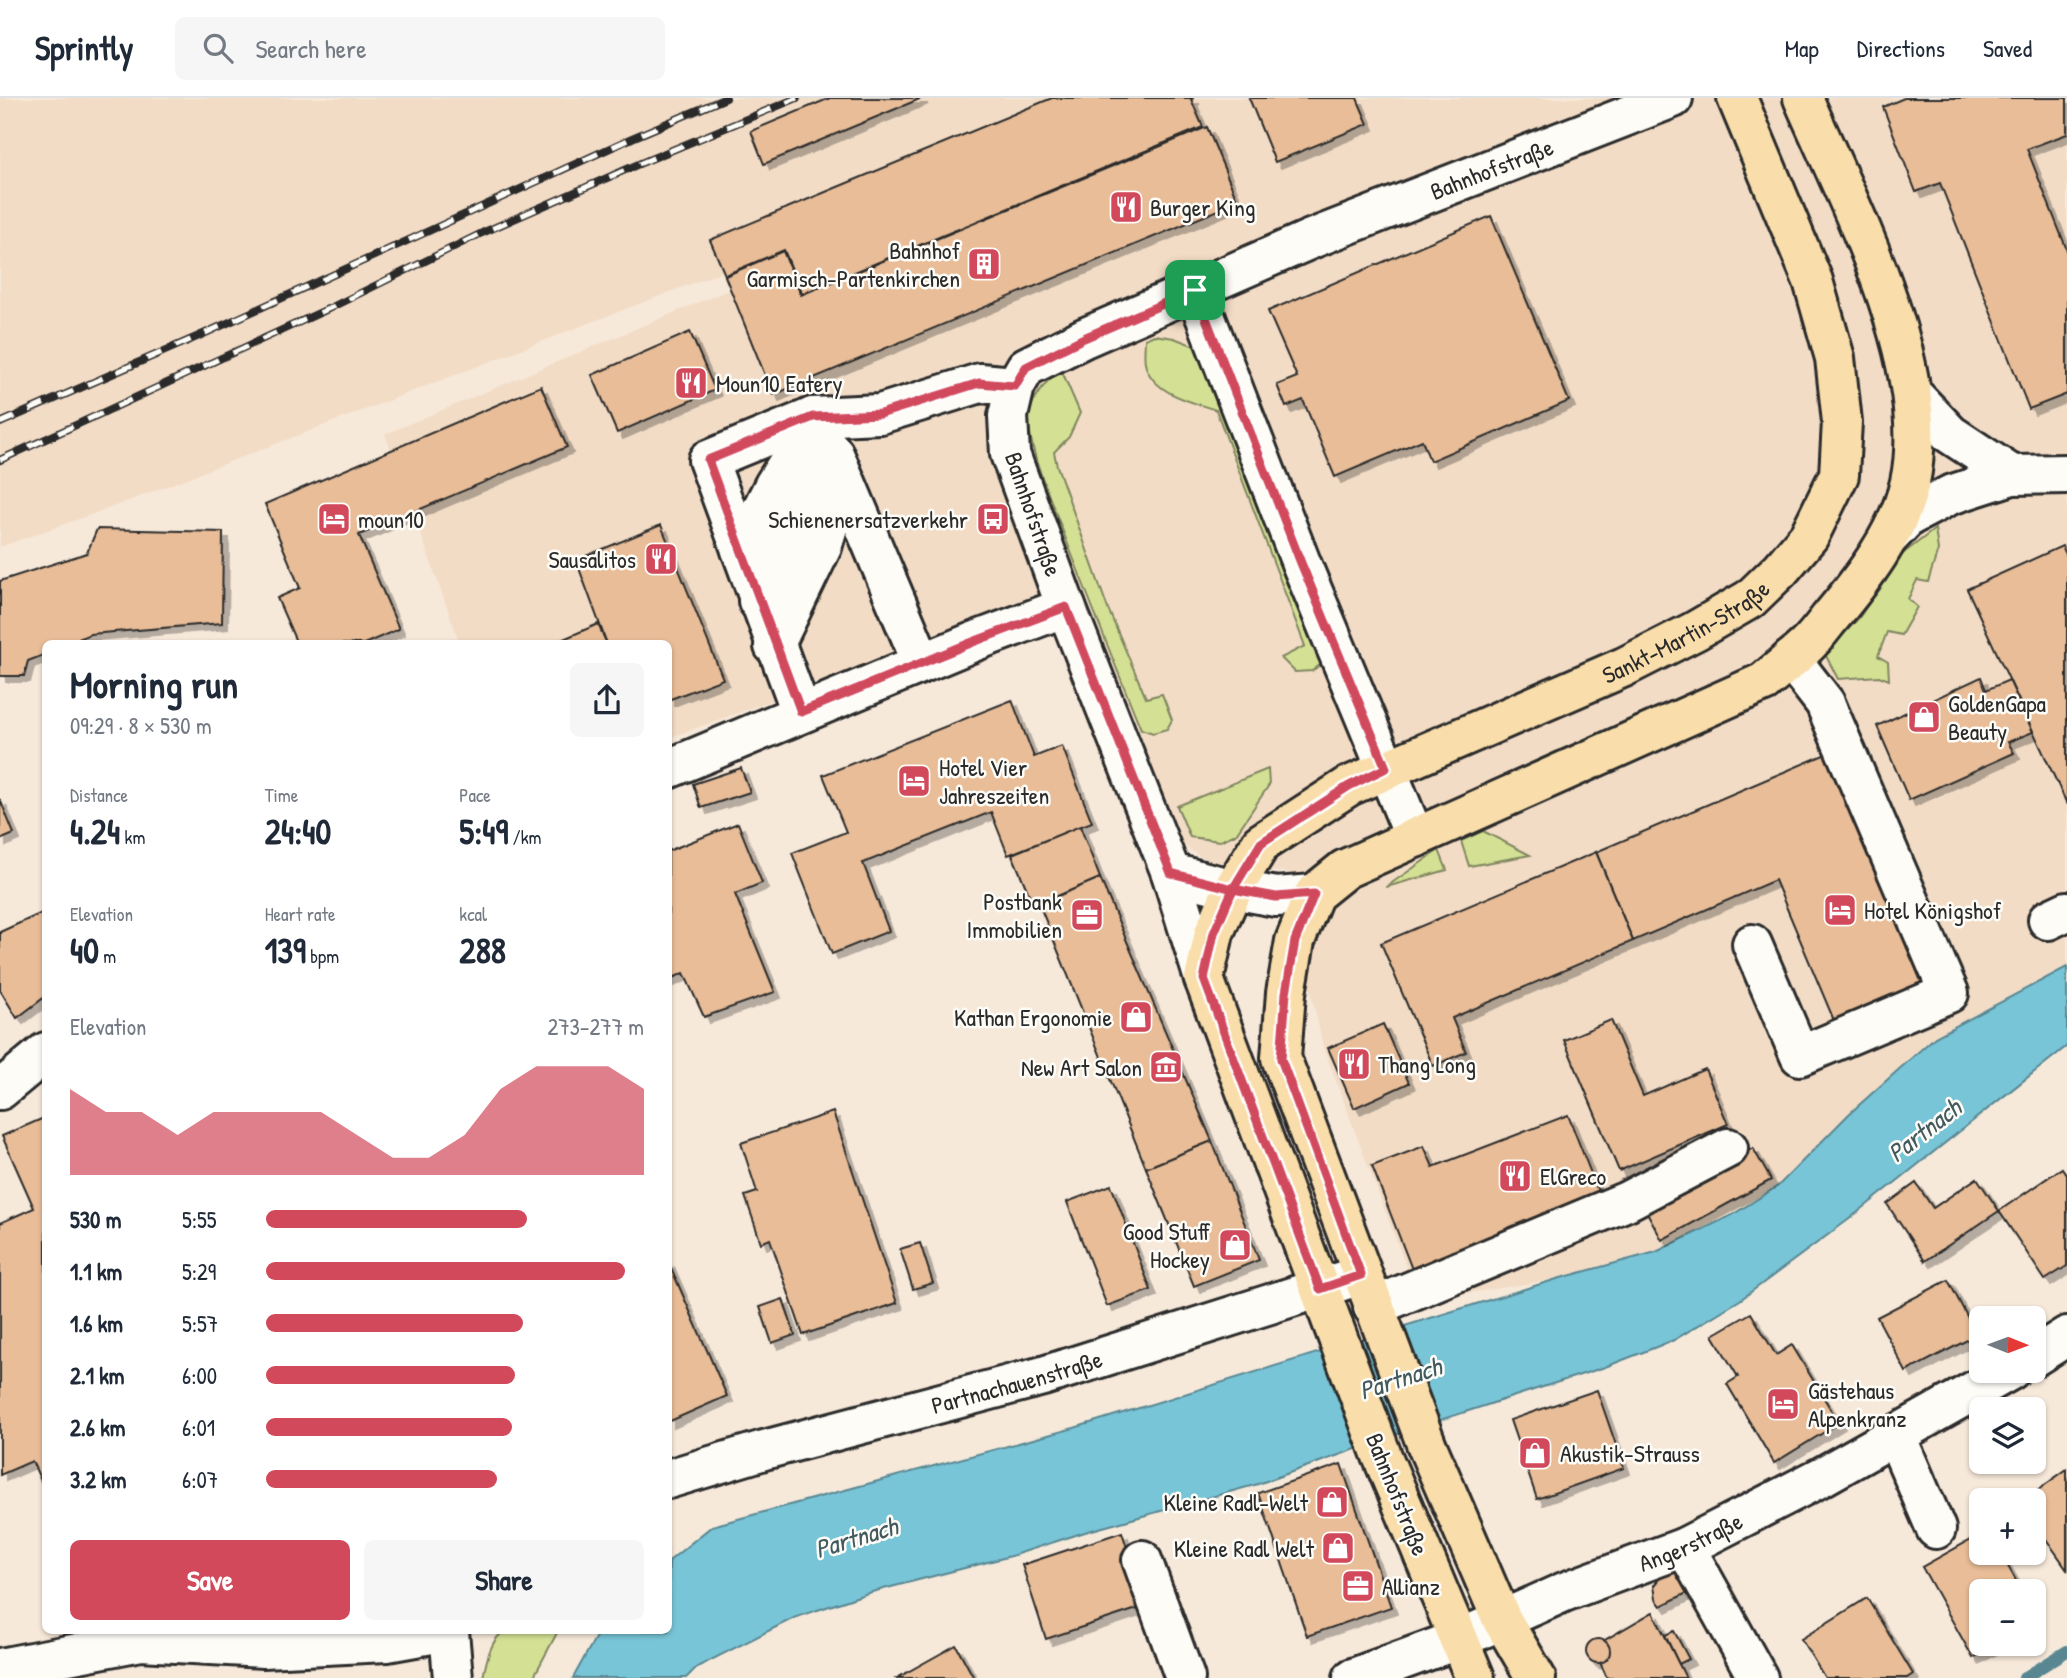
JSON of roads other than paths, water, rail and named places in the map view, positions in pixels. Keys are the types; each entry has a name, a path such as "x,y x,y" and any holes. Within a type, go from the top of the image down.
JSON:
{"main road":[{"name":"Sankt-Martin-Straße","path":"1204,979 1214,933 1233,889 1261,843 1349,786 1624,667 1695,631 1750,599 1781,569 1809,536 1839,475 1842,422 1835,358 1812,281 1737,98"},
{"path":"1314,894 1345,869 1764,682 1807,646 1853,590 1890,536 1910,484 1914,438 1912,394 1894,320 1871,254 1803,98"},
{"name":"Bahnhofstraße","path":"1314,894 1295,941 1286,993 1281,1059 1427,1446 1502,1620 1536,1678"},
{"name":"Bahnhofstraße","path":"1204,979 1382,1456 1475,1678"}],"street":[{"name":"Bahnhofstraße","path":"1204,979 1171,873 1066,607 1010,454 1008,416 1015,386 1026,367 1084,338 1311,239 1671,99"},
{"path":"1195,290 1301,563 1415,838"},
{"path":"801,712 774,646 708,460 880,414 979,383 1015,386"},
{"path":"1912,394 1950,434 2012,475"},
{"path":"741,550 774,485 826,428"},
{"path":"758,601 802,509 826,428"},
{"path":"774,646 822,547 830,520 826,428"},
{"path":"826,428 922,663"},
{"path":"1890,536 1908,517 1950,495 2012,475 2067,474"},
{"path":"672,767 801,712 1066,607"},
{"path":"1752,944 1800,1056 1949,993 1825,704 1791,659"},
{"path":"1825,704 1867,735 1895,800"},
{"path":"1171,873 1276,897 1314,894"},
{"path":"0,1090 42,1055"},
{"name":"Partnachauenstraße","path":"672,1478 764,1450 1043,1376 1320,1289 1371,1302 1627,1201 1728,1148"},
{"name":"Angerstraße","path":"1353,1678 1457,1640 1563,1592 1685,1547 1896,1436 1988,1383"},
{"path":"1896,1436 1936,1529"},
{"path":"1685,1547 1758,1678"},
{"path":"1142,1560 1185,1678"},
{"path":"0,1668 141,1641 259,1639 387,1642 432,1634"},
{"path":"449,1634 453,1678"}],"water":[{"name":"Partnach","path":"2067,967 2067,1046 1848,1220 1740,1300 1674,1340 1605,1367 1406,1431 1258,1484 1085,1532 1011,1556 868,1593 794,1618 697,1667 686,1678 573,1678 597,1634 672,1634 672,1559 712,1526 1074,1428 1557,1279 1656,1252 1732,1215 1778,1186 1849,1114 1935,1037"}],"waterway":[{"path":"2024,1678 2067,1651"}],"railway":[{"path":"0,423 726,98"},
{"path":"0,460 330,308 482,233 797,98"}],"place":[{"name":"Burger King","path":"1126,207"},
{"name":"Bahnhof Garmisch-Partenkirchen","path":"984,264"},
{"name":"Moun10 Eatery","path":"691,383"},
{"name":"moun10","path":"334,519"},
{"name":"Schienenersatzverkehr","path":"993,519"},
{"name":"Sausalitos","path":"661,559"},
{"name":"GoldenGapa Beauty","path":"1924,717"},
{"name":"Hotel Vier Jahreszeiten","path":"914,781"},
{"name":"Hotel Königshof","path":"1840,910"},
{"name":"Postbank Immobilien","path":"1087,915"},
{"name":"Kathan Ergonomie","path":"1136,1017"},
{"name":"Thang Long","path":"1354,1064"},
{"name":"New Art Salon","path":"1166,1067"},
{"name":"ElGreco","path":"1515,1176"},
{"name":"Good Stuff Hockey","path":"1235,1245"},
{"name":"Gästehaus Alpenkranz","path":"1783,1404"},
{"name":"Akustik-Strauss","path":"1535,1453"},
{"name":"Kleine Radl-Welt","path":"1332,1502"},
{"name":"Kleine Radl Welt","path":"1338,1548"},
{"name":"Allianz","path":"1358,1586"}]}
